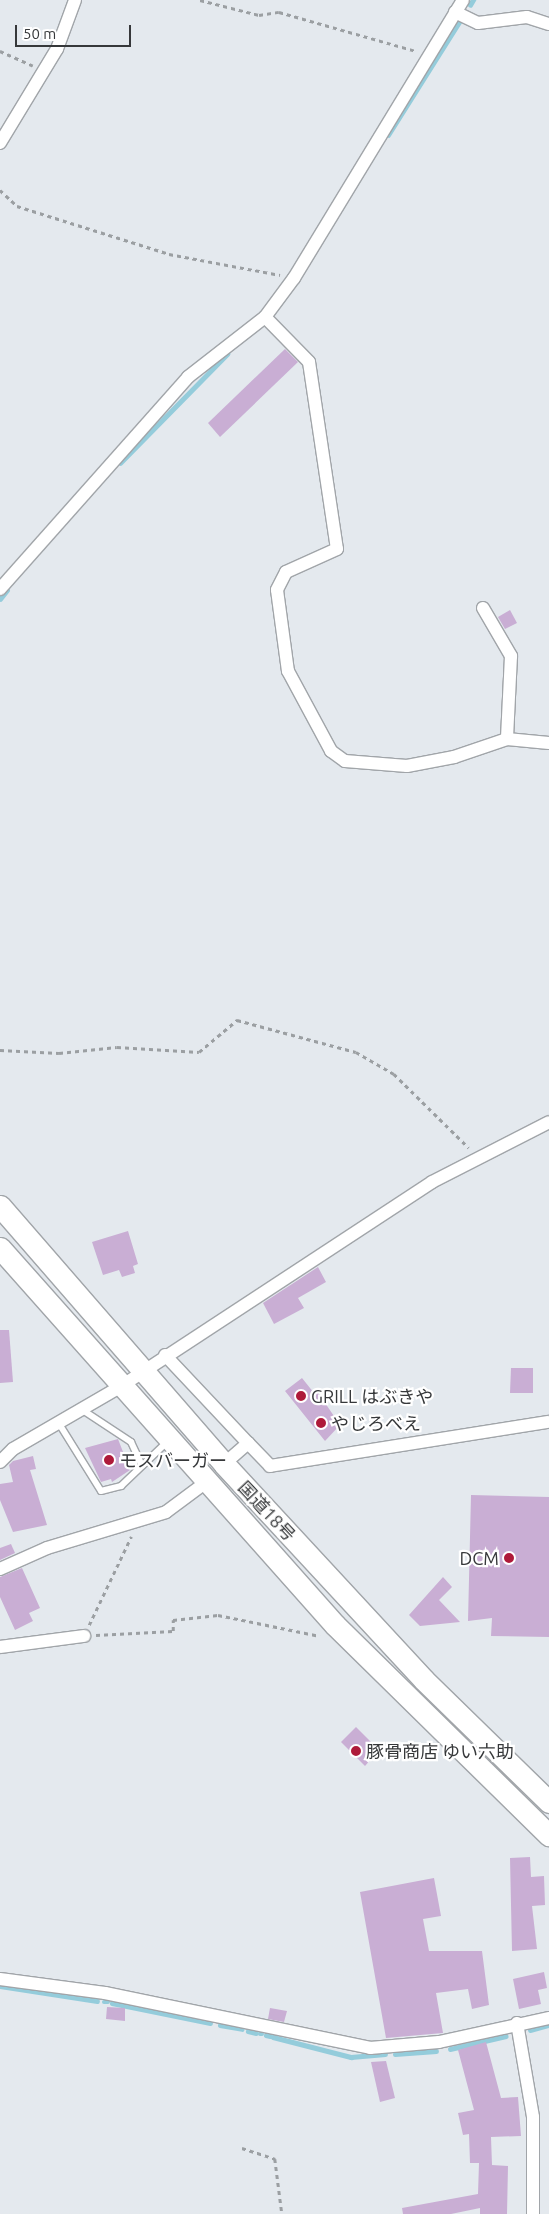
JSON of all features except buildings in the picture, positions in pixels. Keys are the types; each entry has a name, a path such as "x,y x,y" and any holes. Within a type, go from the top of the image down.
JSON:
{"highway":[{"name":"国道18号","path":"0,1206 140,1372 224,1464 424,1680 549,1802"},
{"name":"国道18号","path":"1,1250 204,1483 335,1625 549,1835"}],"street":[{"path":"0,143 57,50 74,0"},
{"path":"0,589 188,377 265,317 294,278 463,0"},
{"path":"456,12 478,23 528,17 549,24"},
{"path":"265,317 309,362 337,549 286,572 278,590 288,672 332,751 345,761 407,766 454,757 507,739 549,743"},
{"path":"483,608 511,656 507,739"},
{"path":"0,1462 13,1448 120,1387 165,1355 432,1182 481,1159 549,1122"},
{"path":"165,1355 270,1466 549,1422"},
{"path":"224,1464 248,1444"},
{"path":"0,1569 47,1548 138,1523 166,1512 204,1483"},
{"path":"0,1647 84,1636"},
{"path":"0,1979 182,2008 349,2046 439,2042 517,2023 549,2018"},
{"path":"517,2023 534,2117 533,2214"}],"lane":[{"path":"81,1409 131,1442 142,1466"},
{"path":"58,1422 101,1490 121,1486 168,1442"}],"path":[{"path":"200,0 259,15 279,12 429,54"},
{"path":"0,51 43,72"},
{"path":"0,190 16,206 169,254 294,278"},
{"path":"0,1050 59,1053 117,1047 199,1052 237,1020 356,1052 394,1074 481,1159"},
{"path":"138,1523 84,1636 173,1630 173,1620 218,1615 320,1636 335,1625"},
{"path":"242,2148 275,2159 282,2214"}],"waterway":[{"path":"470,5 473,0"},
{"path":"388,135 461,19"},
{"path":"120,463 227,354"},
{"path":"0,599 7,590"},
{"path":"0,1986 97,2001"},
{"path":"112,2003 210,2023"},
{"path":"220,2025 242,2029"},
{"path":"530,2030 549,2025"},
{"path":"248,2031 256,2033"},
{"path":"266,2035 270,2036"},
{"path":"450,2049 506,2036"},
{"path":"273,2037 351,2057 385,2054"},
{"path":"395,2054 436,2051"}],"place":[{"name":"GRILL はぶきや","path":"301,1396"},
{"name":"やじろべえ","path":"321,1423"},
{"name":"モスバーガー","path":"109,1460"},
{"name":"DCM","path":"509,1558"},
{"name":"豚骨商店 ゆい六助","path":"356,1751"}]}
